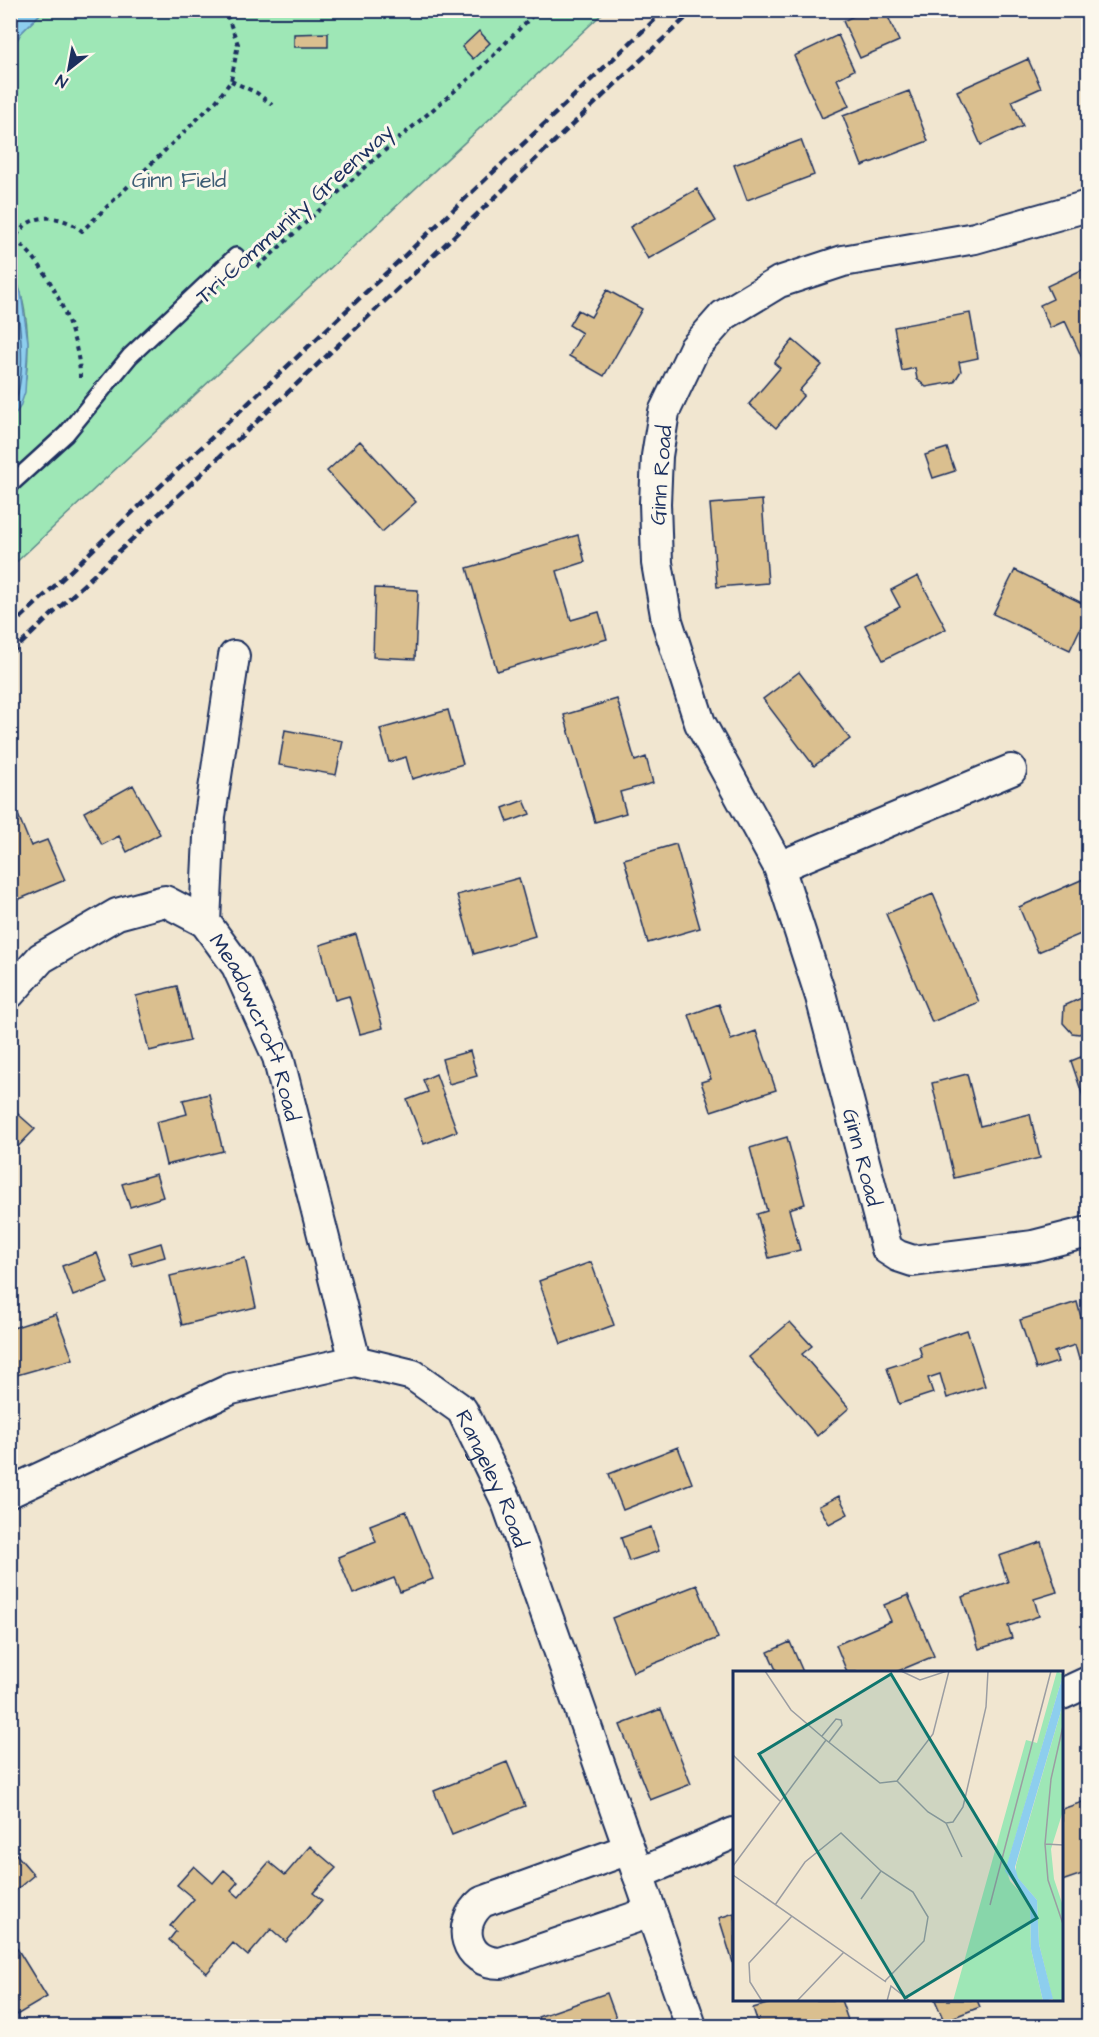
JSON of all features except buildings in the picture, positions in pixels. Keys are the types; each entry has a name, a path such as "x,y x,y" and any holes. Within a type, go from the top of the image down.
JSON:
{"street":[{"name":"Ginn Road","path":"1089,206 975,238 843,261 779,282 724,315 693,349 664,412 657,456 654,503 657,563 667,621 700,723 779,867 821,998 887,1249 898,1256 914,1261 1034,1246 1089,1232"},
{"name":"Meadowcroft Road","path":"234,656 210,816 205,922 237,966 278,1057 355,1361"},
{"path":"779,867 1011,770"},
{"path":"10,993 41,958 117,914 165,901 205,922"},
{"name":"Rangeley Road","path":"10,1492 231,1389 355,1361 413,1375 462,1410 507,1502 691,2026"},
{"path":"1063,1694 1089,1682"},
{"path":"651,1912 501,1963 491,1963 477,1956 468,1940 466,1924 475,1908 482,1902 733,1834"}],"lane":[{"path":"10,485 66,434 129,356 236,256"}],"path":[{"path":"79,386 79,357 71,327 38,264 25,248 12,241 24,226 39,220 63,219 82,231 176,143 217,100 231,81 238,44 225,10"},
{"name":"Tri-Community Greenway","path":"253,271 369,164 477,72 538,10"},
{"path":"231,81 257,93 273,105"}],"green space":[{"name":"Ginn Field","path":"43,11 605,11 11,567 11,421 19,406 24,388 28,346 23,303 11,269 11,51 21,33"}],"water":[{"path":"11,10 43,11 21,33 11,51"},
{"path":"10,269 21,293 28,342 25,392 20,407 11,421"}],"railway":[{"path":"10,628 665,10"},
{"path":"10,654 694,10"}]}
